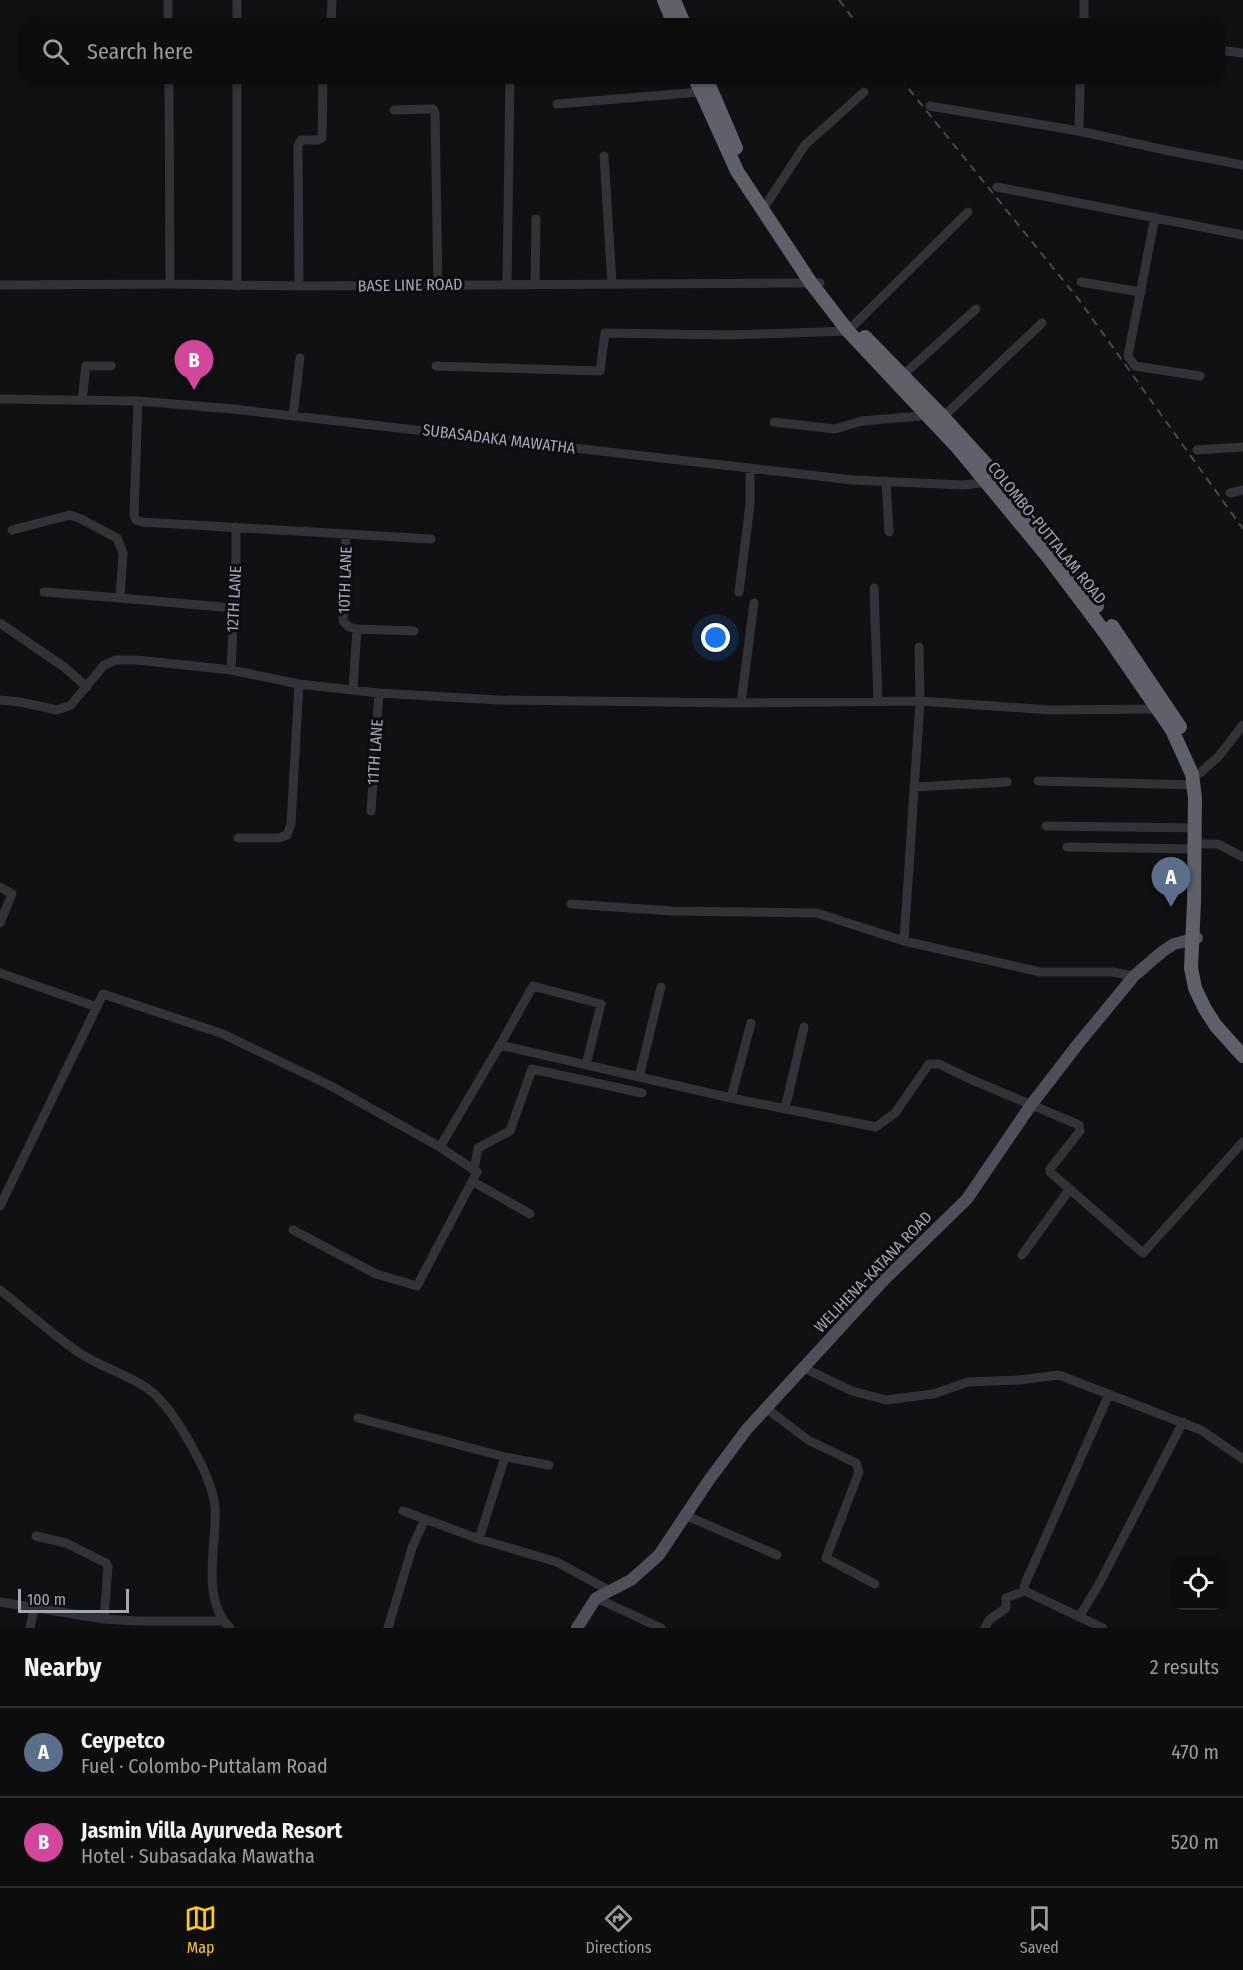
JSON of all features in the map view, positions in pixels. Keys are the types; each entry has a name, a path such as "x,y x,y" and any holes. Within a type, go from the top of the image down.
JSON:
{"highway":[{"path":"664,0 674,18"},
{"path":"674,0 676,18"},
{"name":"COLOMBO-PUTTALAM ROAD","path":"697,84 737,171 816,283 851,328 937,415"},
{"name":"COLOMBO-PUTTALAM ROAD","path":"709,84 745,167 816,283"},
{"name":"COLOMBO-PUTTALAM ROAD","path":"851,328 903,375 1084,588 1164,701 1195,755 1196,828 1200,847"},
{"name":"COLOMBO-PUTTALAM ROAD","path":"992,480 1082,600 1172,730 1204,794 1191,968 1198,997 1216,1026 1243,1056"},
{"name":"COLOMBO-PUTTALAM ROAD","path":"1194,938 1202,990 1243,1046"}],"main road":[{"name":"WELIHENA-KATANA ROAD","path":"596,1598 631,1580 659,1555 709,1480 747,1429 885,1279 967,1199 1031,1105 1134,976 1174,944 1194,938"},
{"path":"577,1628 596,1598"}],"street":[{"path":"168,0 168,18"},
{"path":"237,0 237,18"},
{"path":"331,18 332,0"},
{"path":"1084,0 1084,18"},
{"path":"1225,51 1243,53"},
{"path":"169,84 170,284"},
{"path":"237,84 237,285"},
{"path":"299,286 298,147 301,141 322,138 322,84"},
{"path":"507,284 510,84"},
{"path":"1078,131 1080,84"},
{"path":"557,104 700,92"},
{"path":"766,203 805,146 864,92"},
{"path":"930,106 1078,131 1243,165"},
{"path":"394,110 433,109 435,113 438,285"},
{"path":"604,156 612,283"},
{"path":"997,187 1243,235"},
{"path":"436,366 600,371 605,333 729,335 851,328 968,212"},
{"path":"1155,217 1128,352 1131,363 1135,366 1200,376"},
{"path":"535,284 536,219"},
{"path":"1081,282 1141,292"},
{"name":"BASE LINE ROAD","path":"0,285 816,283"},
{"path":"903,375 976,309"},
{"path":"774,422 835,429 862,421 937,415 1042,323"},
{"path":"294,416 300,358"},
{"path":"82,400 86,366 111,366"},
{"name":"SUBASADAKA MAWATHA","path":"0,399 138,401 294,416 853,480 963,485 992,480"},
{"path":"138,401 134,515 136,520 431,539"},
{"path":"1197,450 1243,447"},
{"path":"739,592 750,505 750,468"},
{"path":"886,482 889,532"},
{"path":"1230,493 1243,490"},
{"path":"12,530 70,515 117,538 123,553 120,598"},
{"name":"12TH LANE","path":"231,670 236,527"},
{"name":"10TH LANE","path":"346,534 343,621 349,627 357,629 353,688"},
{"path":"874,588 878,701"},
{"path":"44,592 233,608"},
{"path":"741,703 754,603"},
{"path":"0,623 64,667 87,687"},
{"path":"357,629 414,631"},
{"path":"904,941 920,701 919,647"},
{"path":"0,700 57,710 71,705 104,665 116,660 137,660 231,670 299,684 353,688 379,693 498,700 741,703 920,701 1052,710 1157,709"},
{"path":"238,838 279,838 287,835 291,824 299,684"},
{"name":"11TH LANE","path":"371,811 379,693"},
{"path":"1038,781 1195,778 1219,756 1242,728"},
{"path":"914,787 1007,782"},
{"path":"1046,826 1196,828"},
{"path":"1067,847 1200,847 1218,844 1243,857"},
{"path":"0,887 12,894 0,923"},
{"path":"571,904 672,911 817,913 904,941 1040,972 1112,972 1134,976"},
{"path":"0,973 97,1007"},
{"path":"440,1147 533,986 601,1004 586,1065"},
{"path":"639,1077 661,987"},
{"path":"0,1206 103,994 223,1034 330,1086 440,1147 477,1172 417,1286 376,1274 292,1230"},
{"path":"731,1098 751,1023"},
{"path":"785,1109 804,1027"},
{"path":"500,1045 731,1098 876,1127 894,1113 929,1064 939,1064 1079,1125 1080,1131 1050,1172 1143,1253 1243,1142"},
{"path":"474,1170 478,1148 510,1131 532,1069 642,1093"},
{"path":"472,1181 530,1214"},
{"path":"1022,1255 1069,1190"},
{"path":"0,1290 75,1350 147,1388 157,1396 178,1424 203,1468 214,1499 211,1569 216,1603 222,1621 230,1628"},
{"path":"804,1368 852,1392 886,1400 933,1394 968,1382 1020,1380 1059,1375 1201,1430 1243,1459"},
{"path":"1025,1591 1024,1586 1108,1394"},
{"path":"766,1408 808,1440 856,1463 859,1472 826,1558 874,1584"},
{"path":"358,1418 549,1465"},
{"path":"1079,1617 1099,1584 1183,1422"},
{"path":"479,1539 505,1456"},
{"path":"403,1512 479,1539 557,1562 610,1591"},
{"path":"687,1515 777,1554"},
{"path":"387,1628 412,1548 424,1520"},
{"path":"36,1536 66,1543 106,1563 108,1567 104,1618"},
{"path":"985,1628 989,1620 1006,1608 1006,1598 1025,1591 1103,1628"},
{"path":"596,1598 661,1628"},
{"path":"0,1602 140,1624 222,1621"},
{"path":"30,1628 34,1609"}],"railway":[{"path":"839,0 852,18"},
{"path":"905,84 1079,300 1243,529"}],"place":[{"name":"Jasmin Villa Ayurveda Resort","path":"194,390"},
{"name":"Ceypetco","path":"1171,907"}]}
